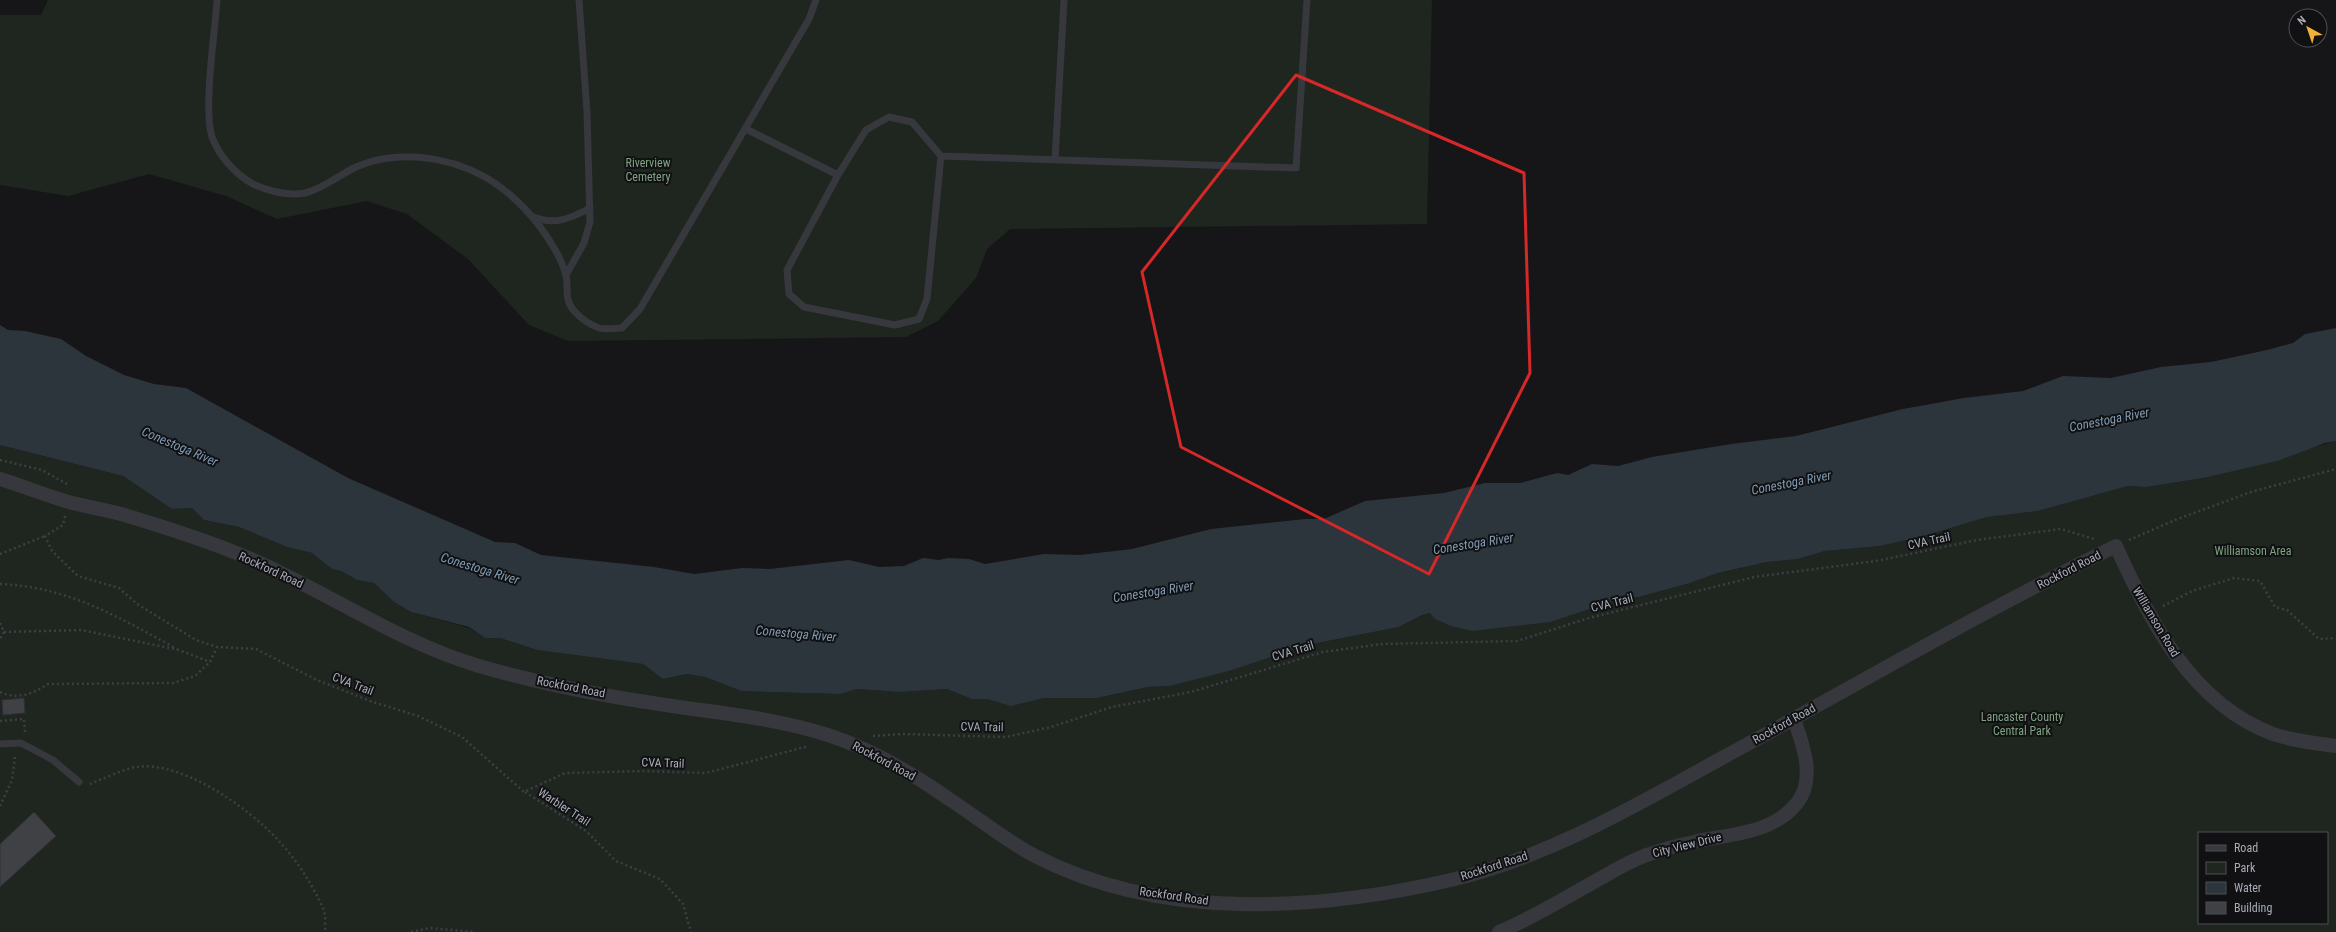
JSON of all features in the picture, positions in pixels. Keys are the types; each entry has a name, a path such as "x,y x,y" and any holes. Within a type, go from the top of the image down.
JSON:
{"street":[{"name":"Rockford Road","path":"0,478 70,502 116,513 168,529 246,557 420,644 473,664 555,686 656,704 755,716 790,723 838,738 895,765 1036,856 1079,875 1124,888 1189,900 1228,903 1302,902 1395,892 1454,879 1527,856 1587,830 1639,804 1978,617 2116,546"},
{"name":"Williamson Road","path":"2116,546 2149,614 2170,649 2211,694 2237,714 2274,734 2307,742 2336,746"},
{"name":"City View Drive","path":"1500,932 1649,854 1694,842 1741,833 1769,824 1787,814 1798,802 1803,789 1807,763 1794,719"}],"lane":[{"path":"217,0 208,111 212,136 222,156 245,180 259,187 274,191 289,194 305,193 321,187 355,168 372,161 394,157 430,159 450,162 485,177 513,198 529,215 555,249 566,275 568,301 580,317 600,328 622,328 640,309 809,19 816,0"},
{"path":"566,275 584,243 590,222 587,112 579,0"},
{"path":"1056,160 1064,0"},
{"path":"941,156 1296,168 1307,0"},
{"path":"889,117 912,122 941,156 927,299 919,318 895,325 804,307 789,294 787,270 838,175 866,130 889,117"},
{"path":"746,129 838,175"},
{"path":"529,215 542,221 559,221 573,217 590,208"},
{"path":"0,744 21,743 53,760 79,782"}],"path":[{"path":"0,460 42,470 68,485 70,502 63,526 45,536 0,554"},
{"name":"Rockford Road","path":"2116,546 2174,520 2251,492 2336,470"},
{"name":"CVA Trail","path":"866,736 902,734 1006,738 1051,727 1112,707 1191,692 1323,652 1382,644 1517,641 1589,618 1754,578 1876,561 1977,540 2061,529 2116,546"},
{"name":"CVA Trail","path":"45,536 52,551 78,576 119,588 137,604 196,640 217,647 256,649 317,680 370,701 418,716 462,737 524,792 565,773 644,771 706,773 838,738"},
{"path":"2149,614 2192,592 2234,578 2260,581 2275,607 2287,610 2319,639 2336,638"},
{"path":"0,584 28,585 52,590 74,598 112,614 179,650 210,662"},
{"path":"0,623 4,632"},
{"path":"4,632 81,630 179,650"},
{"path":"0,639 4,632"},
{"path":"0,692 9,697 25,695 37,692 48,684 173,683 195,676 210,662 217,647"},
{"path":"0,720 24,719 26,746"},
{"path":"0,806 12,780 15,744"},
{"path":"79,782 88,785 135,767 167,770 199,782 241,808 278,840 303,872 324,910 325,932"},
{"name":"Warbler Trail","path":"524,792 586,831 616,861 660,879 682,904 691,932"},
{"path":"411,932 430,928 474,932"}],"highlighted area":[{"path":"1296,75 1524,173 1530,373 1429,574 1181,447 1142,272"}],"green space":[{"name":"Riverview Cemetery","path":"48,0 1432,0 1427,224 1010,229 987,249 976,278 938,321 906,337 568,341 529,325 468,259 407,214 367,201 277,219 226,196 149,174 68,196 0,185 0,15 41,15"},
{"name":"Lancaster County Central Park","path":"2336,441 2336,932 0,932 0,445 123,476 172,509 192,508 204,520 239,527 287,547 312,553 332,569 341,571 357,580 374,583 394,602 411,612 469,628 485,638 500,638 537,650 643,664 663,679 687,674 705,677 741,691 840,694 857,689 899,692 947,689 972,699 987,699 1011,705 1044,698 1097,698 1148,687 1170,686 1229,671 1307,645 1399,627 1420,616 1431,613 1444,623 1472,631 1626,597 1639,597 1690,583 1718,573 1767,562 1798,559 1825,551 1880,546 1924,536 1987,517 2038,511 2128,486 2146,487 2203,478"}],"water":[{"name":"Conestoga River","path":"0,325 8,330 25,331 61,339 86,356 124,375 154,384 186,388 348,478 495,542 515,543 541,555 654,567 694,574 742,568 770,569 849,560 879,567 904,566 923,558 939,560 948,558 969,559 985,564 1044,554 1080,555 1132,549 1211,529 1305,519 1324,519 1365,501 1444,493 1485,483 1520,483 1557,473 1568,475 1592,464 1618,466 1652,457 1731,444 1796,436 1903,409 1964,398 2023,391 2063,376 2111,378 2161,367 2211,362 2293,343 2305,334 2336,328 2336,441 2325,443 2277,461 2203,478 2146,487 2128,486 2038,511 1987,517 1924,536 1880,546 1825,551 1798,559 1767,562 1718,573 1690,583 1639,597 1626,597 1550,622 1472,631 1451,626 1435,619 1430,613 1420,616 1399,627 1307,645 1229,671 1170,686 1148,687 1097,698 1044,698 1011,706 987,699 972,699 947,689 899,692 857,689 840,694 741,691 705,677 687,674 663,679 643,664 537,650 500,638 485,638 469,627 411,612 394,602 374,583 357,580 341,571 332,569 312,553 287,547 239,527 204,520 192,508 172,509 123,476 0,445"}],"building":[{"path":"24,698 25,713 3,715 2,700"},
{"path":"34,812 56,836 0,887 0,844"}],"park label":[{"name":"Williamson Area","path":"2253,551"}]}
